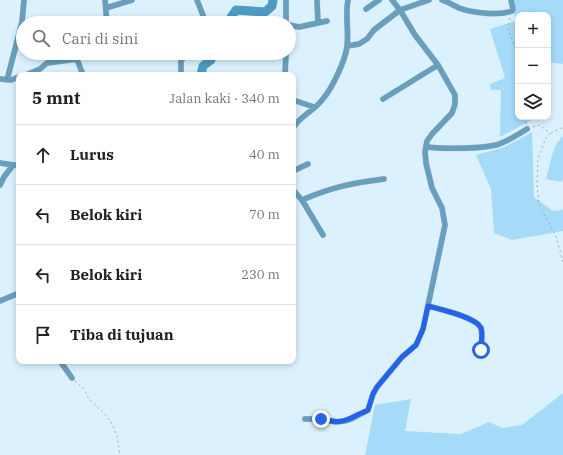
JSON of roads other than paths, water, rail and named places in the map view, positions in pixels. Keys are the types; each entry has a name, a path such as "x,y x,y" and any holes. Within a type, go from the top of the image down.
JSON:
{"street":[{"path":"23,16 24,0"},
{"path":"105,0 107,16"},
{"path":"106,8 132,0"},
{"path":"197,0 203,16"},
{"path":"286,0 286,16"},
{"path":"317,0 318,23"},
{"path":"296,123 322,101 345,58 348,46 346,19 348,0"},
{"path":"366,9 379,0"},
{"path":"304,419 321,419 336,422 344,421 368,410 377,387 402,357 416,345 423,329 428,306 445,225 442,208 432,188 426,163 426,147 427,141 432,134 452,113 455,104 455,95 438,65 415,35 392,0"},
{"path":"348,46 360,44 367,39 374,30 400,10 426,0"},
{"path":"442,0 460,8 487,14 512,11 511,0"},
{"path":"296,27 327,20"},
{"path":"7,80 16,45"},
{"path":"33,72 40,69 47,63 60,60"},
{"path":"79,60 81,72"},
{"path":"182,60 182,72"},
{"path":"285,72 286,60"},
{"path":"383,99 438,65"},
{"path":"0,79 7,80 16,78"},
{"path":"296,101 314,107"},
{"path":"426,147 441,148 495,145 507,141 526,129"},
{"path":"0,163 5,165 16,165"},
{"path":"296,170 308,164"},
{"path":"0,185 4,177 16,165"},
{"path":"302,200 325,190 345,184 384,179"},
{"path":"296,193 302,200 323,234"},
{"path":"0,301 16,294"},
{"path":"428,306 478,324 481,329 481,350"},
{"path":"62,364 72,378"}],"waterway":[{"path":"232,16 236,10 265,12 272,6 273,0"},
{"path":"202,72 203,66 211,60"}]}
